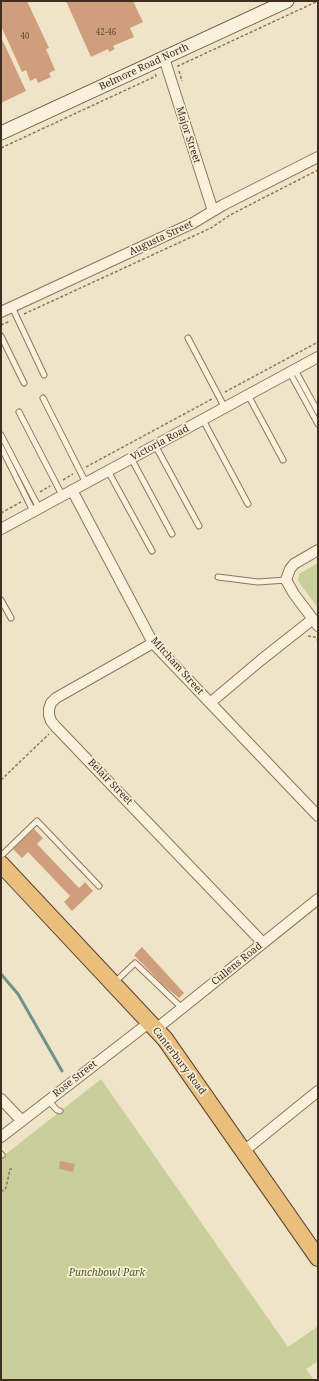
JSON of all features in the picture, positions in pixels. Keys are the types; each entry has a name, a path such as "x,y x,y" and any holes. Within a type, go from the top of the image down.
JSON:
{"highway":[{"name":"Canterbury Road","path":"1,864 114,983 168,1043 318,1258"}],"main road":[{"name":"Belmore Road North","path":"1,133 287,1"}],"street":[{"name":"Major Street","path":"164,58 213,211"},
{"name":"Augusta Street","path":"1,312 193,223 213,211 318,157"},
{"name":"Victoria Road","path":"1,529 318,358"},
{"name":"Mitcham Street","path":"72,490 153,643 318,816"},
{"path":"210,703 261,660 316,623 294,594 286,580 290,569 294,564 318,550"},
{"name":"Belair Street","path":"153,643 56,698 51,703 49,708 51,721 263,943"},
{"name":"Cullens Road","path":"153,1025 182,1008 318,899"},
{"name":"Rose Street","path":"1,1137 48,1100 153,1025"},
{"path":"244,1151 318,1091"},
{"path":"1,1099 22,1121"}],"lane":[{"path":"12,307 44,375"},
{"path":"1,336 24,383"},
{"path":"188,338 225,408"},
{"path":"293,371 318,412"},
{"path":"293,371 318,424"},
{"path":"248,395 283,460"},
{"path":"43,398 86,483"},
{"path":"19,412 62,496"},
{"path":"202,420 248,504"},
{"path":"1,435 36,510"},
{"path":"155,445 199,526"},
{"path":"1,447 30,497"},
{"path":"131,458 172,534"},
{"path":"108,471 152,551"},
{"path":"218,577 258,582 286,580"},
{"path":"1,600 11,618"},
{"path":"1,856 37,821 99,886"},
{"path":"114,983 135,964 182,1008"},
{"path":"48,1100 57,1110 60,1111"}],"path":[{"name":"Belmore Road North","path":"178,66 318,1"},
{"name":"Belmore Road North","path":"1,148 156,76 155,73"},
{"path":"1,513 318,342"},
{"path":"306,636 315,637 318,641"},
{"path":"1,780 56,727"},
{"path":"1,1192 6,1188 10,1169 12,1169"}],"green space":[{"path":"318,563 318,608 298,581 299,574"},
{"name":"Punchbowl Park","path":"101,1079 288,1347 318,1326 318,1361 306,1369 314,1380 1,1380 1,1158"}],"building":[{"path":"1,1 27,1 49,48 46,49 55,70 49,73 51,77 38,83 36,78 30,81 26,70 22,72 1,26"},
{"path":"66,1 133,1 143,22 130,28 134,37 113,46 115,49 109,52 108,49 91,57"},
{"path":"1,37 26,91 1,103"},
{"path":"34,829 43,838 37,844 79,888 85,882 93,891 72,911 64,902 70,896 28,852 22,858 13,849"},
{"path":"142,947 184,993 179,998 163,985 134,955"},
{"path":"60,1161 75,1164 73,1172 59,1169"}],"waterway":[{"path":"1,974 18,994 62,1071"}]}
